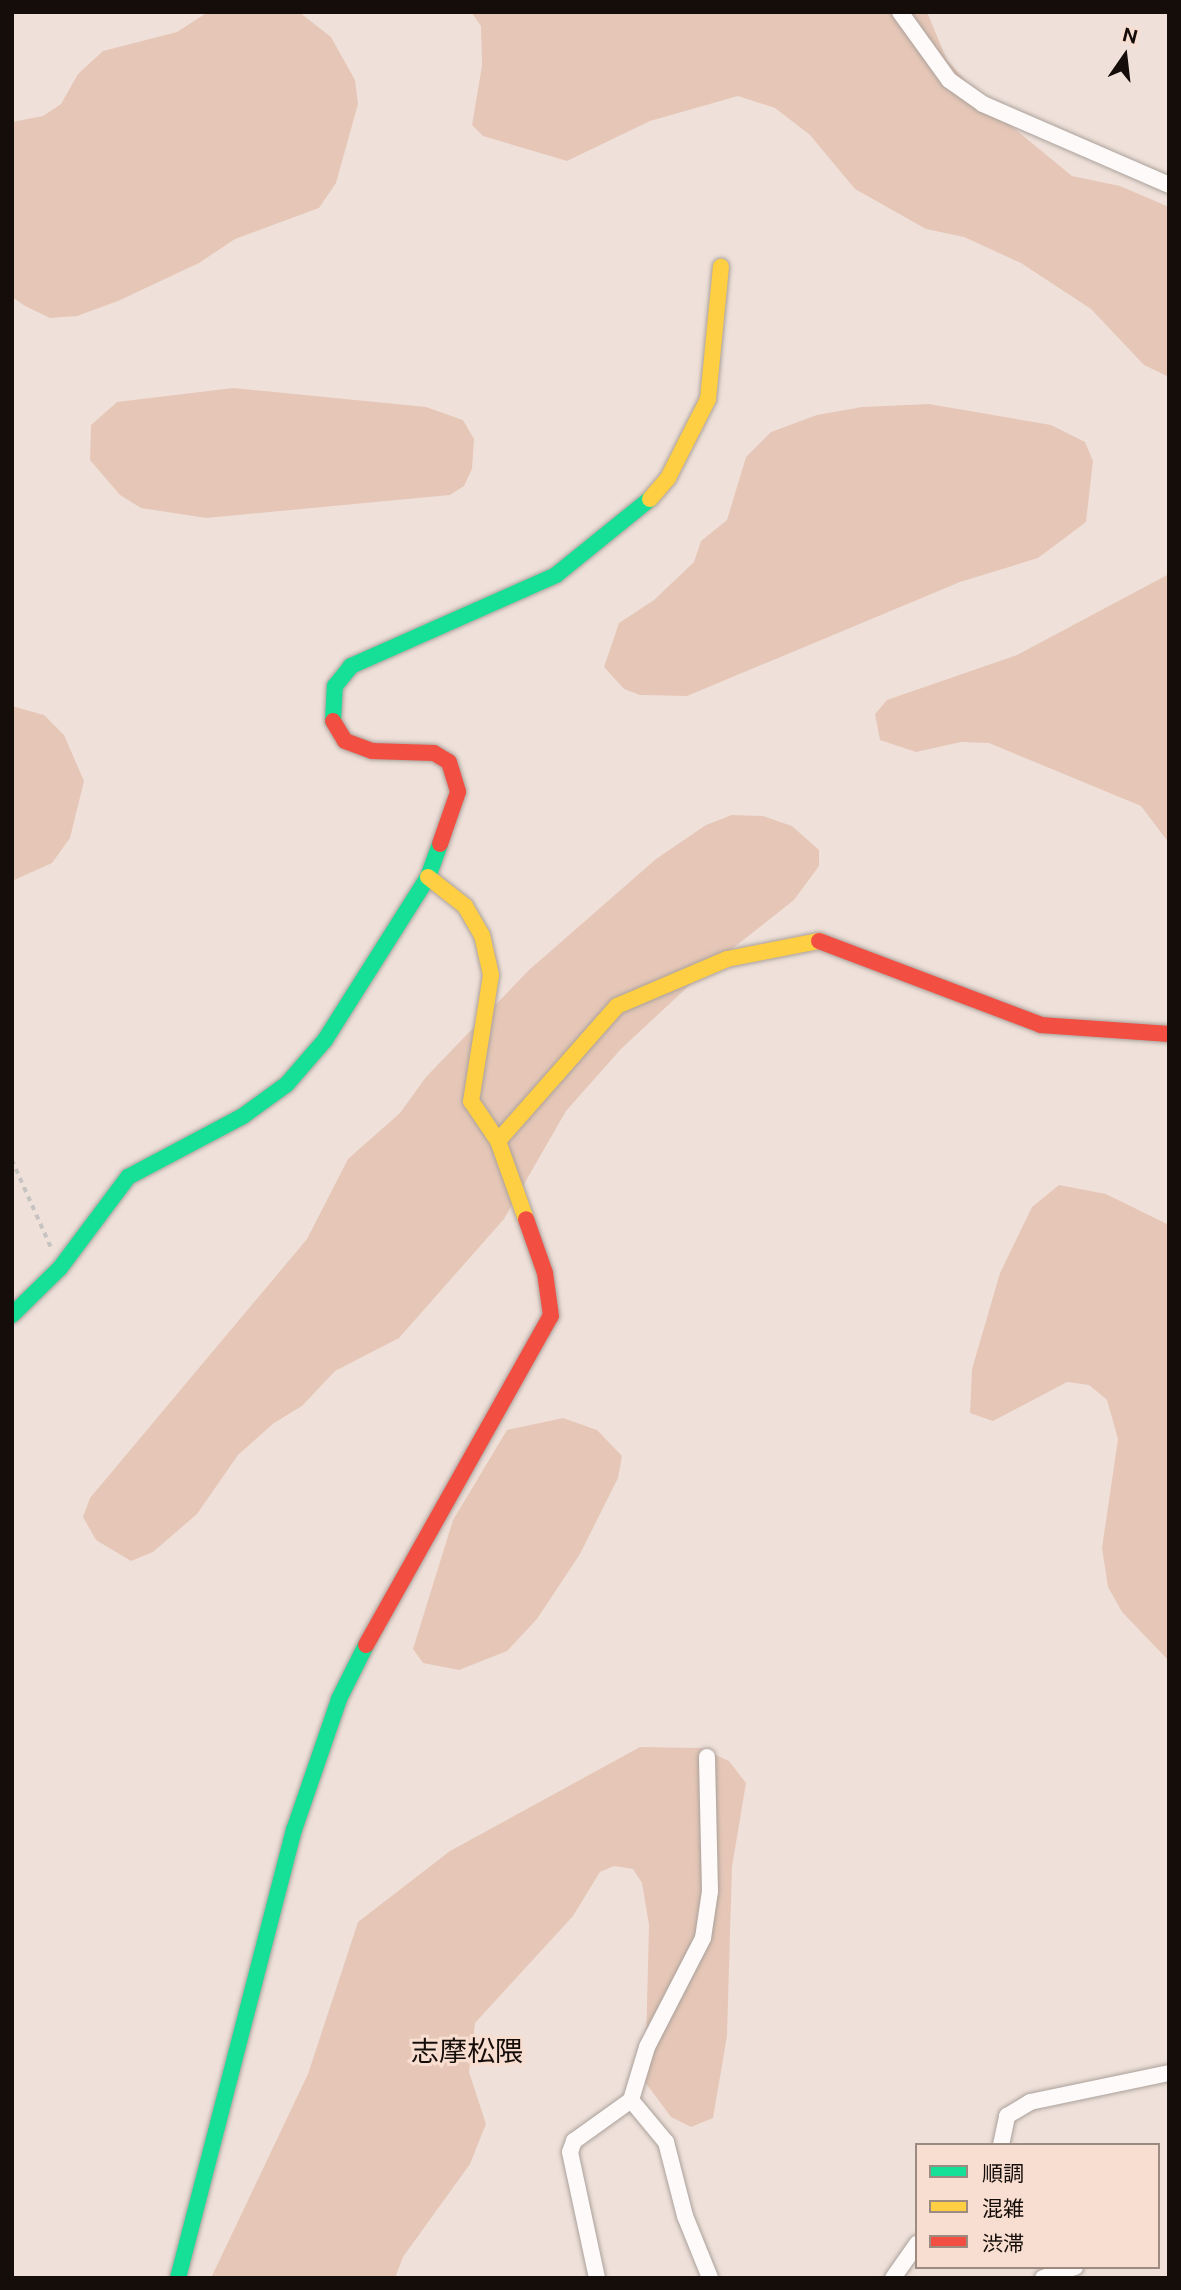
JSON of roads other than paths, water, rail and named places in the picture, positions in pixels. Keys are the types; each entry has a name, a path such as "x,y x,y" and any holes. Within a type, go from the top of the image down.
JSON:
{"street":[{"path":"900,12 949,80 983,104 1169,185"},
{"path":"12,1315 60,1268 128,1177 243,1116 287,1084 332,1029 428,877 450,824 457,775 434,753 372,751 345,741 333,723 335,686 351,666 376,651 511,598 556,575 643,508 668,478 708,399 720,268"},
{"path":"178,2278 294,1830 326,1732 365,1639 551,1316 545,1273 498,1142 471,1101 491,975 482,935 465,906 428,877"},
{"path":"498,1142 617,1006 727,959 824,940 1041,1025 1169,1034"},
{"path":"597,2278 570,2152 574,2141 631,2100 647,2047 696,1955 708,1915 707,1757"},
{"path":"1001,2143 1007,2116 1030,2102 1169,2073"},
{"path":"631,2100 666,2142 685,2216 710,2278"},
{"path":"893,2278 915,2248"},
{"path":"1043,2278 1068,2269"}],"district":[{"name":"志摩松隈","path":"467,2051"}]}
